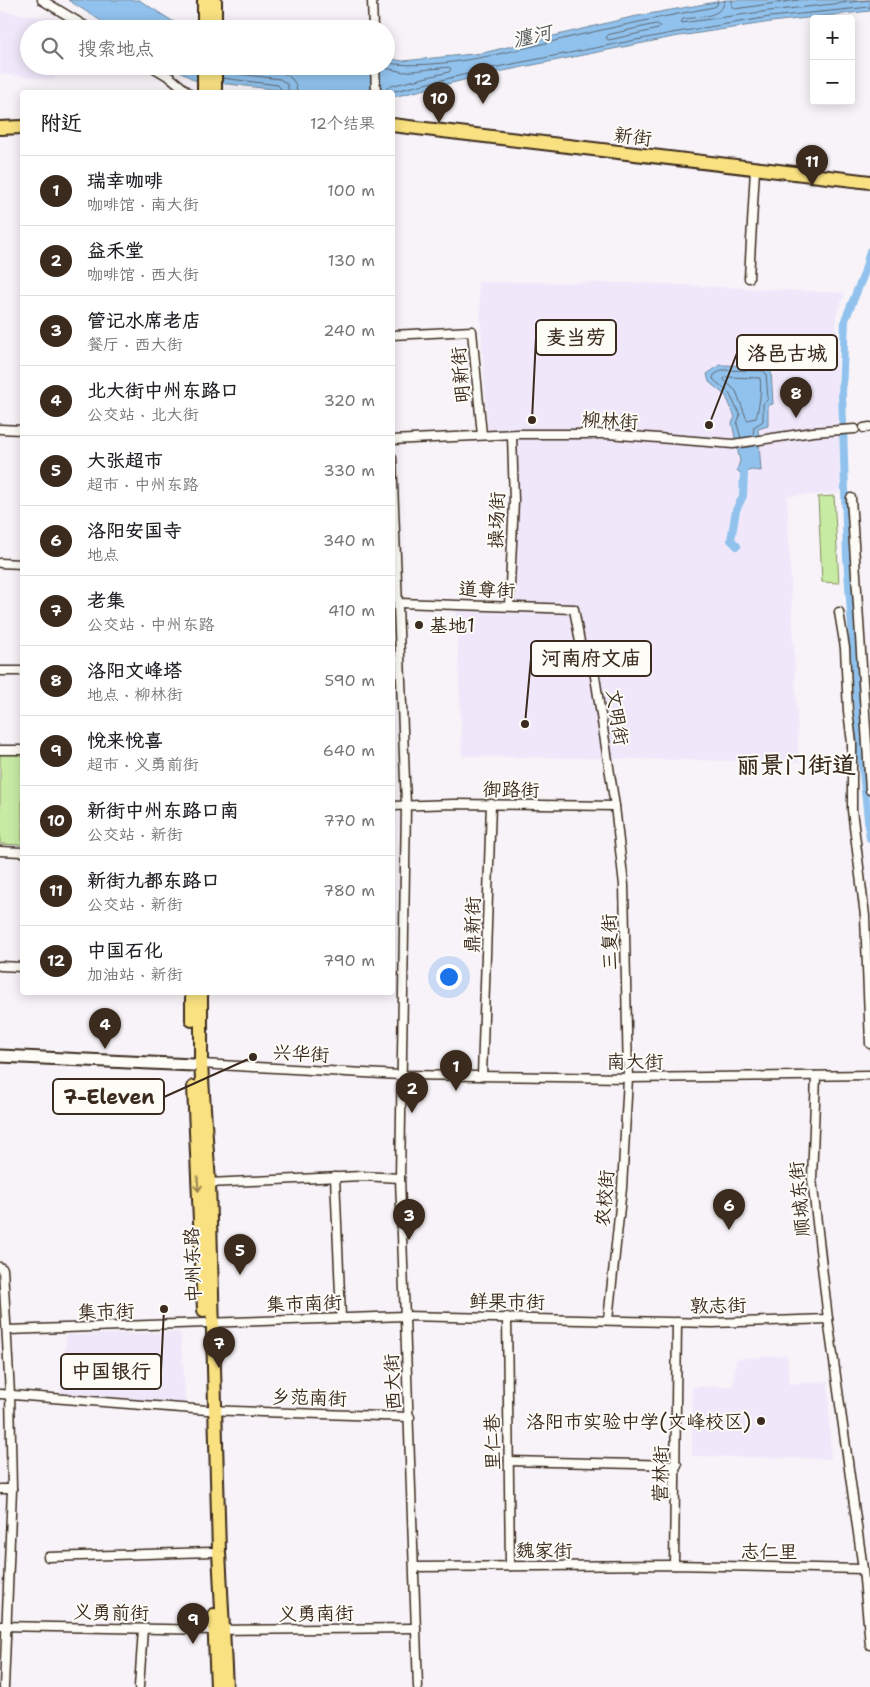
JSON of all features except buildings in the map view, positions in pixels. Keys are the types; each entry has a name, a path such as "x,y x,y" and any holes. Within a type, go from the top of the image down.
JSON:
{"main road":[{"path":"212,20 208,8 215,0"},
{"path":"204,75 204,90"},
{"path":"215,75 215,90"},
{"name":"新街","path":"395,125 755,171 870,182"},
{"path":"0,128 20,127"},
{"path":"395,132 755,171 870,187"},
{"path":"0,135 20,134"},
{"name":"中州东路","path":"192,995 209,1324"},
{"name":"中州东路","path":"201,995 195,1063 209,1183 211,1552 226,1687"},
{"name":"中州东路","path":"210,1410 220,1630 217,1687"}],"street":[{"path":"42,0 75,20"},
{"path":"372,0 373,20"},
{"path":"164,75 185,90"},
{"path":"375,75 376,90"},
{"path":"749,278 755,171"},
{"name":"明新街","path":"395,335 472,331 482,435"},
{"path":"0,429 20,430"},
{"name":"柳林街","path":"395,440 482,435 608,434 732,444 825,431 855,429"},
{"name":"操场街","path":"509,606 514,501 512,435"},
{"path":"851,498 870,790"},
{"name":"西大街","path":"395,521 399,604 398,638 406,805 400,1075 400,1178 410,1417 418,1687"},
{"path":"0,563 20,564"},
{"name":"道尊街","path":"399,604 574,609"},
{"name":"文明街","path":"574,609 582,653 592,657 615,806"},
{"path":"839,612 845,648 848,711 852,743 852,810 865,916 870,1044"},
{"path":"0,671 20,672"},
{"path":"0,750 20,750"},
{"name":"御路街","path":"395,806 491,804 615,806"},
{"name":"鼎新街","path":"482,1076 491,804"},
{"name":"三复街","path":"615,806 624,885 628,1078"},
{"path":"0,851 20,852"},
{"path":"0,966 20,967"},
{"path":"0,1050 195,1063"},
{"path":"0,1056 195,1063"},
{"name":"兴华街","path":"195,1063 400,1075"},
{"name":"南大街","path":"400,1075 628,1078 870,1075"},
{"name":"顺城东街","path":"816,1076 812,1179 828,1319 863,1569 870,1645"},
{"name":"农校街","path":"608,1320 622,1188 628,1078"},
{"path":"335,1177 341,1317"},
{"path":"209,1183 335,1177 400,1178"},
{"path":"0,1267 3,1269 8,1330 12,1489 3,1626 4,1687"},
{"name":"集市南街","path":"209,1324 341,1317 405,1316"},
{"name":"鲜果市街","path":"405,1316 608,1320"},
{"name":"里仁巷","path":"507,1317 510,1566"},
{"name":"敦志街","path":"608,1320 712,1323 828,1319"},
{"name":"营林街","path":"674,1565 677,1465 677,1322"},
{"name":"集市街","path":"8,1330 209,1324"},
{"name":"乡范南街","path":"0,1394 210,1410 410,1417"},
{"path":"509,1461 677,1465"},
{"path":"0,1489 12,1489"},
{"path":"48,1557 211,1552"},
{"name":"志仁里","path":"674,1565 863,1569"},
{"name":"魏家街","path":"414,1567 674,1565"},
{"name":"义勇前街","path":"3,1626 220,1630"},
{"name":"义勇南街","path":"220,1630 416,1628"},
{"path":"139,1687 143,1629"}],"shaded area":[{"path":"0,11 62,20 20,20 20,75 55,75 54,80 0,74"},
{"path":"478,282 643,283 845,293 836,316 840,493 787,496 799,762 462,756 456,604 509,606 517,451 512,435 488,432"},
{"path":"180,1332 186,1403 61,1393 66,1335"},
{"name":"洛阳市实验中学(文峰校区)","path":"787,1355 789,1384 828,1381 831,1459 692,1456 692,1387 733,1386 736,1359"}],"green space":[{"path":"834,496 839,583 822,582 818,497"},
{"path":"0,754 20,754 20,845 0,844"}],"water":[{"path":"68,0 139,0 171,20 100,20"},
{"path":"727,0 870,0 870,11 834,15 810,15 810,18 673,37 493,73 395,97 395,90 280,90 194,80 186,75 395,75 395,60 403,61 483,53 632,17"},
{"path":"720,365 766,366 771,369 773,404 768,405 768,426 758,429 761,471 751,470 741,474 737,470 740,461 732,423 735,417 726,396 709,382 707,374"}],"waterway":[{"path":"870,251 864,274 845,320 842,393 847,557 861,754 870,838"},
{"path":"737,546 731,540 736,510 743,496 744,473"}],"place":[{"name":"中国石化","path":"483,104"},
{"name":"新街中州东路口南","path":"439,123"},
{"name":"新街九都东路口","path":"812,186"},
{"name":"洛阳文峰塔","path":"796,418"},
{"name":"麦当劳","path":"532,420"},
{"name":"洛邑古城","path":"709,425"},
{"name":"基地1","path":"419,625"},
{"name":"河南府文庙","path":"525,724"},
{"name":"北大街中州东路口","path":"105,1049"},
{"name":"7-Eleven","path":"253,1057"},
{"name":"瑞幸咖啡","path":"456,1091"},
{"name":"益禾堂","path":"412,1113"},
{"name":"洛阳安国寺","path":"729,1230"},
{"name":"管记水席老店","path":"409,1240"},
{"name":"大张超市","path":"240,1275"},
{"name":"中国银行","path":"164,1309"},
{"name":"老集","path":"219,1368"},
{"name":"洛阳市实验中学(文峰校区)","path":"761,1421"},
{"name":"悦来悦喜","path":"193,1644"}],"district":[{"name":"丽景门街道","path":"796,765"}],"water label":[{"name":"瀍河","path":"532,36"}]}
